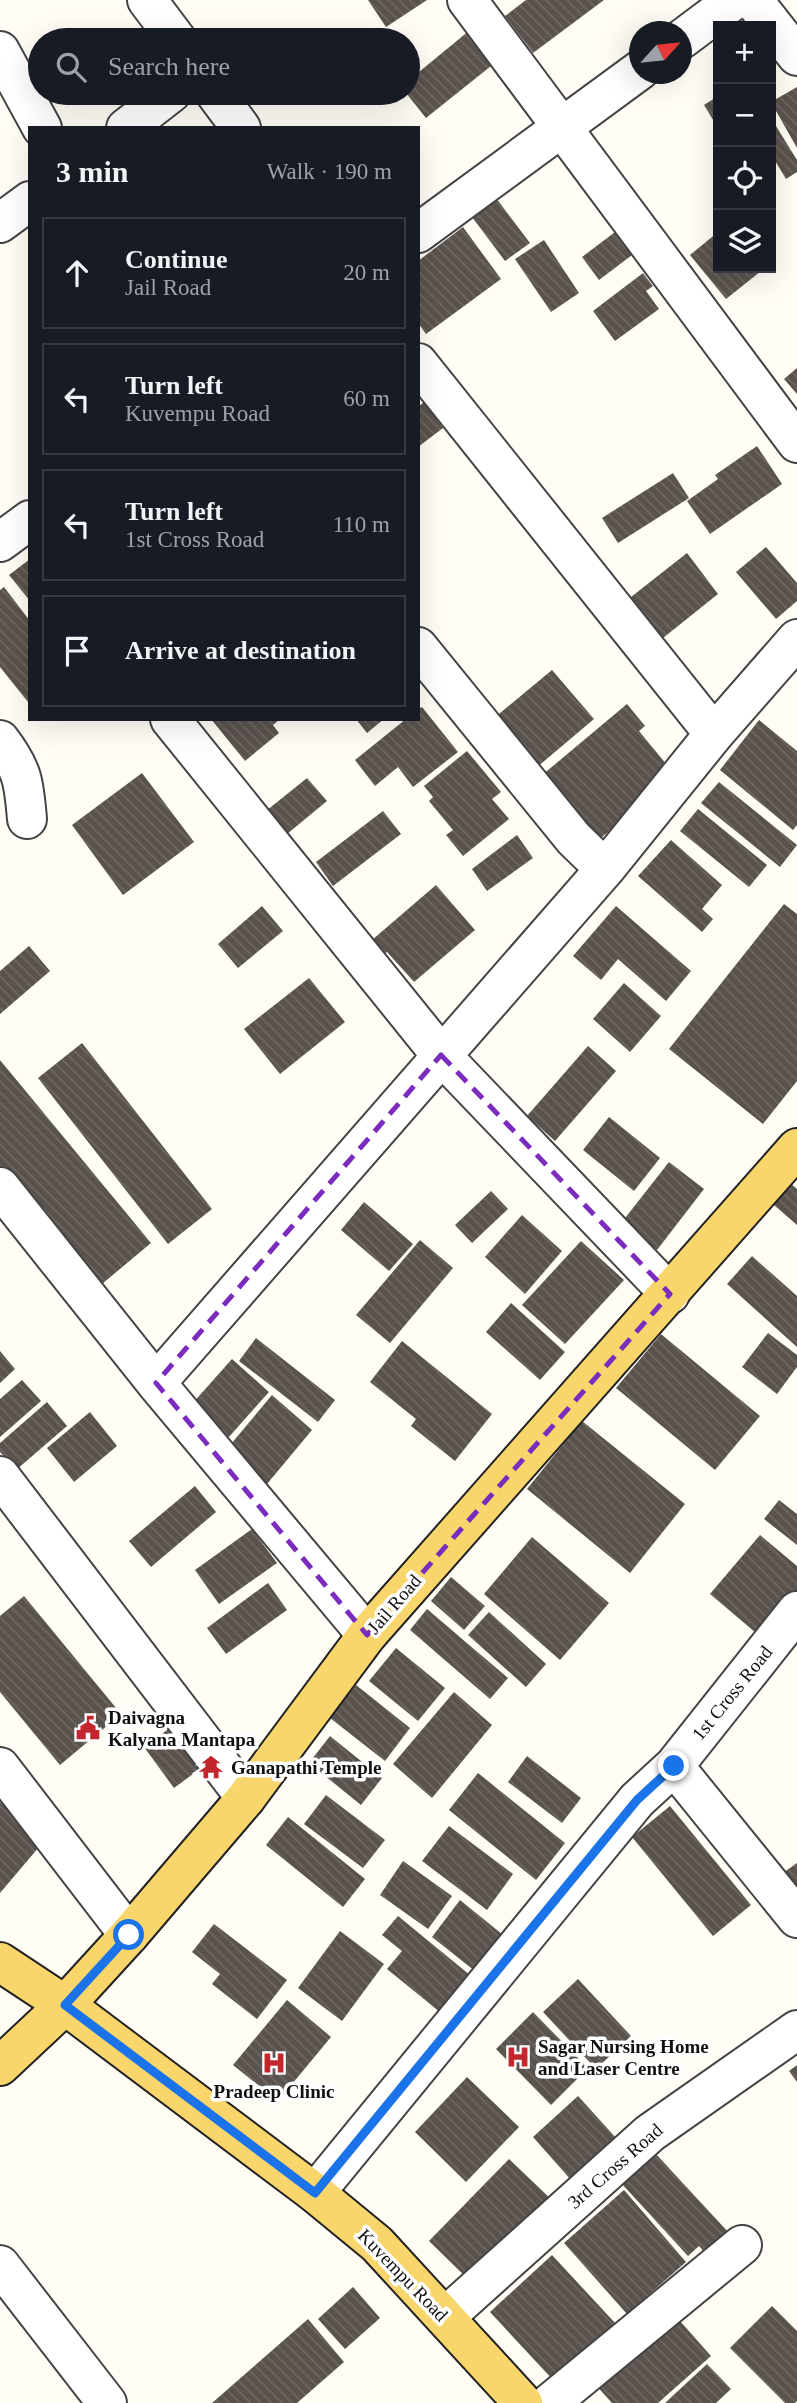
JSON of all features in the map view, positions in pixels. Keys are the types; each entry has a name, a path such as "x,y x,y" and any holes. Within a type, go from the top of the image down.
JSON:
{"main road":[{"name":"Jail Road","path":"0,2067 65,2005 129,1935 246,1798 367,1635 670,1294 793,1162"},
{"name":"Kuvempu Road","path":"0,1962 65,2005 315,2193 377,2244 523,2403"}],"street":[{"path":"147,0 168,28"},
{"path":"467,0 797,443"},
{"path":"692,31 734,0"},
{"path":"753,0 797,56"},
{"path":"0,51 28,104"},
{"path":"420,232 629,78"},
{"path":"29,105 40,126"},
{"path":"129,126 156,105"},
{"path":"224,105 240,126"},
{"path":"0,223 28,202"},
{"path":"420,366 714,734"},
{"path":"156,1383 606,869 714,734 797,639"},
{"path":"420,649 574,839 606,869"},
{"path":"172,721 442,1055 670,1294"},
{"path":"0,740 24,781 27,819"},
{"path":"0,1187 156,1383 367,1635"},
{"path":"0,1476 246,1798"},
{"name":"1st Cross Road","path":"315,2193 637,1800 674,1766 797,1611"},
{"path":"674,1766 797,1918"},
{"path":"0,1767 129,1935"},
{"name":"3rd Cross Road","path":"445,2317 650,2133 797,2030"},
{"path":"550,2403 742,2245"},
{"path":"0,2265 107,2403"}],"highlighted area":[{"path":"441,1055 670,1294 367,1635 156,1383"}],"building":[{"path":"368,0 427,0 386,27"},
{"path":"526,0 604,0 533,53 505,16"},
{"path":"470,30 496,62 426,118 416,105 420,105 420,71"},
{"path":"797,87 797,148 776,111 776,99"},
{"path":"713,99 713,120 704,105"},
{"path":"776,126 797,160 797,172 786,179 776,162"},
{"path":"496,198 530,243 505,261 472,217"},
{"path":"623,226 640,249 599,280 582,257"},
{"path":"463,227 501,279 426,334 420,326 420,259"},
{"path":"713,236 713,273 759,273 726,299 690,255"},
{"path":"544,240 579,293 551,312 515,259"},
{"path":"643,273 653,286 646,291 659,309 615,341 593,311"},
{"path":"797,368 797,394 784,379"},
{"path":"424,402 443,428 420,445 420,405"},
{"path":"757,446 782,484 710,534 687,501 718,479 715,475"},
{"path":"673,473 689,498 618,543 602,518"},
{"path":"766,547 797,583 797,601 776,619 736,572"},
{"path":"687,553 718,594 663,638 631,597"},
{"path":"28,561 28,599 9,575"},
{"path":"4,587 28,618 28,702 0,667 0,590"},
{"path":"552,670 594,719 536,768 494,718"},
{"path":"627,704 645,726 639,731 676,776 596,842 541,776"},
{"path":"422,707 458,752 413,787 398,767 375,786 355,760 404,721 420,721"},
{"path":"759,720 797,751 797,825 793,830 720,770"},
{"path":"213,721 278,721 273,725 279,733 245,761"},
{"path":"358,721 382,721 367,733"},
{"path":"467,751 501,792 492,799 509,819 463,856 446,835 453,830 429,801 433,797 424,786"},
{"path":"142,773 194,842 123,895 72,825"},
{"path":"307,778 327,801 281,839 261,815"},
{"path":"719,782 797,845 780,867 701,803"},
{"path":"698,809 767,865 749,887 680,831"},
{"path":"383,811 401,834 333,886 316,862"},
{"path":"517,835 533,858 487,891 472,869"},
{"path":"671,840 722,885 702,909 713,919 702,932 638,876"},
{"path":"436,885 475,930 414,982 387,952 384,954 372,940"},
{"path":"784,904 797,914 797,1081 763,1124 669,1049"},
{"path":"262,906 283,931 238,968 218,944"},
{"path":"616,906 691,971 666,1001 618,959 601,980 573,956"},
{"path":"29,946 50,971 0,1014 0,971"},
{"path":"309,978 345,1022 280,1074 244,1029"},
{"path":"624,983 661,1016 630,1052 593,1019"},
{"path":"82,1043 212,1209 168,1244 38,1078"},
{"path":"588,1046 616,1071 555,1141 527,1116"},
{"path":"0,1060 151,1243 96,1289 0,1173"},
{"path":"609,1117 660,1158 634,1191 583,1150"},
{"path":"669,1162 704,1189 657,1250 622,1222"},
{"path":"785,1179 797,1189 797,1225 767,1199"},
{"path":"491,1191 508,1209 472,1243 455,1225"},
{"path":"364,1202 413,1244 389,1271 341,1230"},
{"path":"522,1215 562,1251 525,1294 485,1257"},
{"path":"420,1240 453,1268 390,1343 356,1315"},
{"path":"581,1241 624,1280 565,1344 522,1305"},
{"path":"752,1256 797,1296 797,1347 727,1284"},
{"path":"511,1303 565,1352 540,1380 486,1332"},
{"path":"768,1333 797,1355 797,1367 777,1394 742,1367"},
{"path":"661,1334 760,1416 715,1470 616,1388"},
{"path":"256,1338 335,1400 318,1422 239,1361"},
{"path":"402,1341 492,1414 455,1461 411,1426 416,1419 370,1382"},
{"path":"0,1351 15,1369 0,1383"},
{"path":"232,1359 269,1392 220,1447 183,1414"},
{"path":"22,1380 41,1401 0,1437 0,1399"},
{"path":"272,1395 312,1430 267,1484 226,1450"},
{"path":"47,1402 67,1426 16,1470 0,1452 0,1443"},
{"path":"90,1412 117,1446 74,1482 47,1448"},
{"path":"582,1421 685,1504 630,1573 527,1489"},
{"path":"195,1486 216,1512 151,1567 129,1541"},
{"path":"779,1500 797,1514 797,1545 764,1519"},
{"path":"252,1529 277,1563 219,1604 195,1570"},
{"path":"760,1535 797,1566 797,1596 762,1638 710,1594"},
{"path":"532,1537 609,1603 560,1660 484,1594"},
{"path":"451,1577 485,1606 464,1630 431,1601"},
{"path":"268,1583 287,1610 226,1654 207,1628"},
{"path":"24,1596 121,1714 60,1765 0,1692 0,1616"},
{"path":"427,1609 508,1678 490,1699 410,1630"},
{"path":"489,1612 546,1664 526,1687 468,1635"},
{"path":"396,1648 445,1688 418,1721 369,1681"},
{"path":"356,1685 410,1728 385,1761 330,1718"},
{"path":"454,1692 492,1725 432,1798 393,1764"},
{"path":"182,1719 212,1760 174,1788 144,1747"},
{"path":"330,1736 382,1778 361,1805 309,1763"},
{"path":"527,1756 581,1798 562,1823 508,1782"},
{"path":"478,1773 565,1843 536,1880 449,1810"},
{"path":"326,1795 385,1840 363,1868 304,1824"},
{"path":"0,1802 45,1840 0,1893"},
{"path":"670,1806 751,1905 713,1936 632,1837"},
{"path":"288,1817 365,1879 343,1907 266,1845"},
{"path":"449,1826 513,1874 487,1910 422,1861"},
{"path":"403,1861 452,1896 428,1929 380,1895"},
{"path":"797,1863 797,1898 780,1875"},
{"path":"460,1900 508,1939 480,1975 432,1937"},
{"path":"398,1916 476,1980 446,2017 387,1969 402,1951 382,1935"},
{"path":"214,1924 287,1980 257,2019 212,1984 220,1974 192,1952"},
{"path":"340,1931 384,1964 342,2021 298,1988"},
{"path":"578,1979 631,2036 596,2069 543,2012"},
{"path":"287,2000 331,2037 278,2101 233,2065"},
{"path":"533,2012 588,2068 551,2105 496,2049"},
{"path":"797,2065 797,2082 789,2071"},
{"path":"467,2077 519,2127 466,2182 415,2132"},
{"path":"578,2096 617,2139 571,2180 533,2137"},
{"path":"655,2153 730,2234 707,2255 699,2246 688,2256 622,2184"},
{"path":"509,2159 552,2200 472,2283 429,2241"},
{"path":"624,2190 686,2262 627,2314 564,2243"},
{"path":"552,2255 616,2324 554,2381 490,2312"},
{"path":"353,2287 380,2318 345,2349 318,2319"},
{"path":"772,2306 797,2331 795,2403 785,2403 730,2348"},
{"path":"672,2312 711,2356 658,2403 612,2403 593,2382"},
{"path":"308,2319 344,2362 297,2403 212,2403"},
{"path":"707,2364 731,2389 716,2403 665,2403"}],"place":[{"name":"Daivagna Kalyana Mantapa","path":"88,1728"},
{"name":"Ganapathi Temple","path":"211,1767"},
{"name":"Sagar Nursing Home and Laser Centre","path":"518,2057"},
{"name":"Pradeep Clinic","path":"274,2063"}],"route":[{"path":"129,1935 65,2005 315,2193 637,1800 674,1766"}]}
